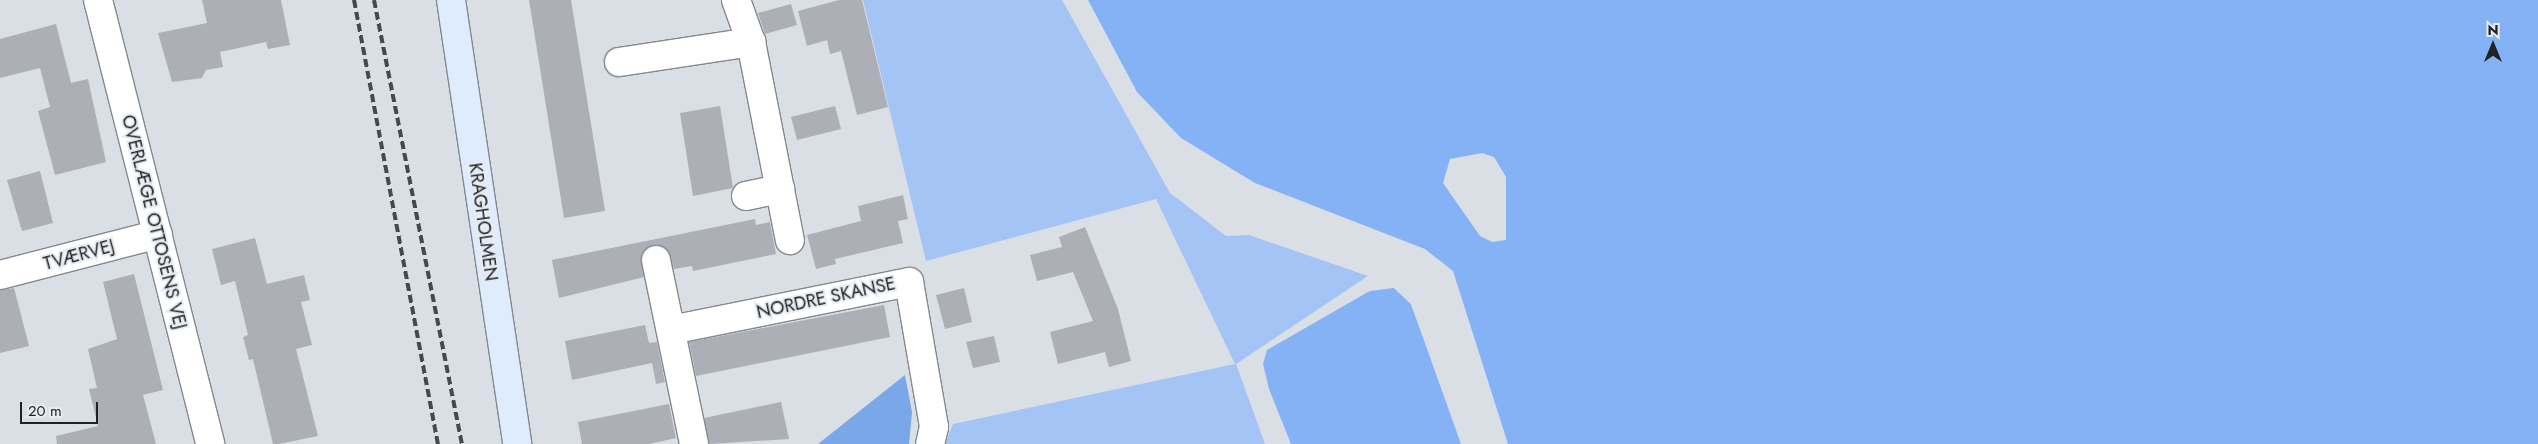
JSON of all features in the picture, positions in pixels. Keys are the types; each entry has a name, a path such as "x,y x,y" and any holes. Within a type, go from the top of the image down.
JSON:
{"street":[{"name":"OVERLÆGE OTTOSENS VEJ","path":"98,0 210,444"},
{"name":"KRAGHOLMEN","path":"451,0 517,444"},
{"path":"736,0 751,42 790,240"},
{"path":"619,62 751,42"},
{"path":"746,196 780,189"},
{"name":"TVÆRVEJ","path":"0,275 158,234"},
{"path":"656,260 694,444"},
{"name":"NORDRE SKANSE","path":"671,330 909,282 934,427 930,444"}],"shaded area":[{"path":"863,0 1062,0 1170,193 1226,236 1249,235 1368,276 1236,364 1265,444 945,444 953,424 1235,364 1156,199 926,261"},
{"path":"1088,0 2538,0 2538,444 1508,444 1453,271 1425,249 1255,183 1181,138 1137,92","holes":["1482,153 1494,157 1506,177 1506,240 1492,242 1480,236 1443,183 1450,159"]},
{"path":"1375,288 1394,288 1411,304 1461,444 1291,444 1269,389 1263,364 1267,350"},
{"path":"905,375 912,412 909,444 818,444"}],"pier":[{"path":"1375,285 1395,286 1404,290 1413,303 1464,444 1411,304 1394,288 1362,292"}],"building":[{"path":"202,0 281,0 290,45 268,49 266,42 220,52 223,67 206,70 202,78 172,82 158,33 207,23"},
{"path":"529,0 571,0 605,211 564,218"},
{"path":"839,0 862,0 888,107 857,115 841,51 830,54 827,40 807,46 798,11"},
{"path":"791,4 797,25 765,34 758,13"},
{"path":"56,24 71,83 88,79 106,162 55,175 38,111 50,107 40,68 0,78 0,39"},
{"path":"720,106 733,188 693,196 680,113"},
{"path":"835,106 841,129 797,140 791,117"},
{"path":"40,171 53,223 22,231 7,180"},
{"path":"903,195 908,219 898,221 903,243 835,259 836,264 816,269 807,235 861,221 858,206"},
{"path":"755,219 756,225 770,222 776,254 693,271 692,266 674,269 668,250 653,245 641,256 644,277 559,298 552,260"},
{"path":"1085,227 1118,309 1131,361 1109,367 1105,352 1058,364 1050,332 1093,321 1073,272 1037,281 1030,255 1062,247 1059,237"},
{"path":"255,238 267,284 304,275 310,300 301,302 312,345 296,349 318,436 273,444 253,359 249,360 243,337 248,335 235,281 221,285 212,249"},
{"path":"134,274 163,390 143,395 156,444 57,444 56,436 98,426 89,389 97,388 88,349 117,339 103,282"},
{"path":"14,288 29,346 0,353 0,290"},
{"path":"964,288 972,322 945,329 936,295"},
{"path":"884,305 890,337 696,376 689,342"},
{"path":"645,325 649,343 657,342 665,382 656,384 652,363 572,380 565,341"},
{"path":"994,336 1000,362 973,368 966,342"},
{"path":"781,402 789,439 709,444 704,418"},
{"path":"669,404 676,438 649,444 582,444 578,422"}],"railway":[{"path":"354,0 438,444"},
{"path":"374,0 462,444"}]}
